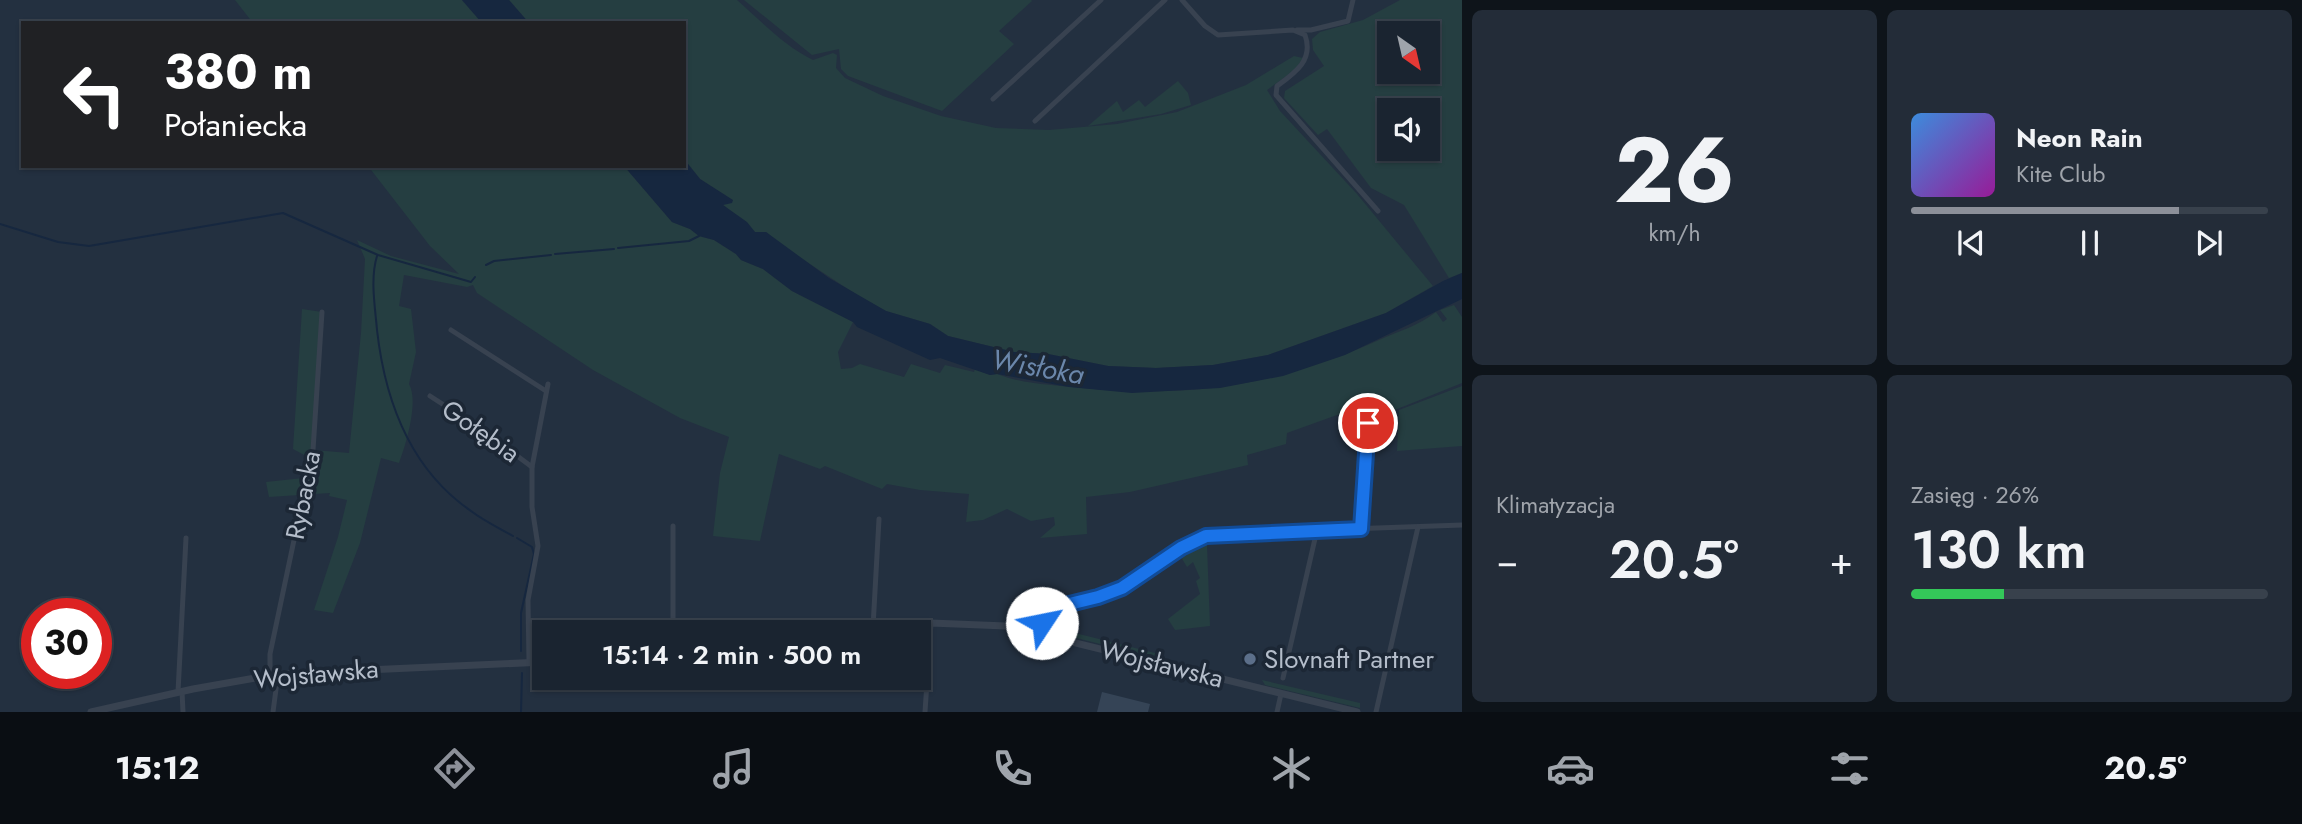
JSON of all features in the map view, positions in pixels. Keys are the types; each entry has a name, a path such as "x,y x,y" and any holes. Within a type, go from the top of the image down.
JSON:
{"street":[{"path":"993,99 1101,0"},
{"path":"1035,121 1165,0"},
{"path":"1182,0 1205,26 1219,35 1311,30 1348,20 1353,0"},
{"path":"1293,30 1305,35"},
{"path":"1305,35 1311,30"},
{"path":"1305,35 1305,62 1277,86 1276,95 1378,211"},
{"name":"Rybacka","path":"274,712 274,675 270,654 313,450 322,312"},
{"name":"Gołębia","path":"451,330 547,388 532,467 532,507 538,546 528,600 529,663"},
{"name":"Gołębia","path":"429,396 455,411 532,467"},
{"path":"1361,529 1368,423"},
{"path":"873,620 879,519"},
{"path":"1039,634 1047,615 1057,607 1122,588 1199,539 1216,534 1462,525"},
{"path":"673,526 673,620"},
{"path":"1376,712 1418,527"},
{"path":"1283,678 1317,530"},
{"path":"183,712 180,692 186,538"},
{"name":"Wojsławska","path":"931,623 987,624 1039,634 1280,694 1321,707 1357,712"},
{"name":"Wojsławska","path":"92,712 274,675 532,663"},
{"path":"925,712 926,690"},
{"path":"1277,712 1280,694"}],"green space":[{"path":"235,0 462,0 480,21 251,21"},
{"path":"509,0 737,0 773,33 802,54 813,60 833,53 837,55 836,68 845,78 883,96 941,116 996,128 1049,130 1117,124 1177,112 1246,85 1294,56 1303,58 1295,70 1267,90 1280,111 1357,194 1433,286 1386,313 1268,355 1213,365 1156,368 1108,366 1048,354 1014,352 948,336 930,324 886,311 860,297 784,247 766,232 755,232 722,204 726,196 700,179 686,162 686,21 527,21"},
{"path":"744,0 1032,1 999,31 1014,44 942,111 848,76 841,69 839,49 812,55"},
{"path":"1400,0 1462,0 1462,273 1449,278 1404,205 1371,188 1327,129 1318,135 1284,98 1285,91 1324,66 1313,50 1312,39 1320,32 1363,20"},
{"path":"1178,81 1188,93 1191,105 1161,114 1088,126 1117,101 1123,112 1139,100 1145,107"},
{"path":"370,168 626,168 672,222 699,236 714,240 741,260 763,269 792,291 853,322 838,352 841,369 860,364 904,377 911,364 940,373 945,365 974,372 975,369 990,375 997,374 1028,382 1082,388 1122,391 1197,389 1269,378 1341,356 1408,328 1436,312 1443,322 1447,319 1440,310 1454,305 1462,317 1462,383 1360,424 1355,413 1337,415 1287,433 1286,444 1247,455 1248,465 1130,492 1086,497 1087,534 1040,538 1055,525 1054,517 1031,521 1007,509 983,520 966,522 969,494 887,484 882,489 825,466 820,469 779,454 760,541 713,536 720,473 729,437 680,418 593,370 477,293 473,285 467,287 404,275 399,306 411,309 416,352 409,384 413,401 408,435 399,463 381,458 360,543 333,613 314,610 347,500 329,496 330,493 269,497 266,482 303,478 308,457 293,449 302,309 322,312 313,450 349,453 365,259 357,240 391,256 459,274 430,246"},
{"path":"1462,386 1462,446 1397,451 1399,410"},
{"path":"1207,545 1210,626 1175,630 1168,619 1200,594 1196,581 1200,578 1193,562 1187,567 1181,557"},
{"path":"1063,630 1163,655 1157,658 1060,634"},
{"path":"1262,680 1360,703 1360,708 1265,685"}],"water":[{"path":"462,0 509,0 527,21 480,21"},
{"name":"Wisłoka","path":"686,162 700,179 733,200 732,203 723,205 747,222 755,232 766,232 829,278 886,311 930,324 948,336 1014,352 1048,354 1108,366 1156,368 1213,365 1268,355 1386,313 1462,273 1462,299 1345,355 1283,376 1220,388 1132,393 1069,387 990,375 940,358 930,360 857,327 853,322 792,291 763,269 741,260 714,240 699,236 672,222 626,168 686,168"}],"building":[{"path":"1102,692 1150,704 1148,712 1097,712"}],"waterway":[{"path":"0,224 58,242 89,246 283,213 378,255 471,282 475,277"},
{"path":"618,248 689,241 699,236"},
{"path":"555,254 614,249"},
{"path":"486,265 494,261 551,255"},
{"path":"377,256 374,293 381,356 386,382 404,431 432,475 450,494 476,515 513,536"},
{"path":"517,538 532,547 534,554 521,613 521,651"},
{"path":"521,712 522,673"}],"place":[{"name":"Slovnaft Partner","path":"1250,659"}],"route":[{"path":"1042,623 1057,607 1122,588 1181,548 1206,536 1361,529 1368,423"}]}
